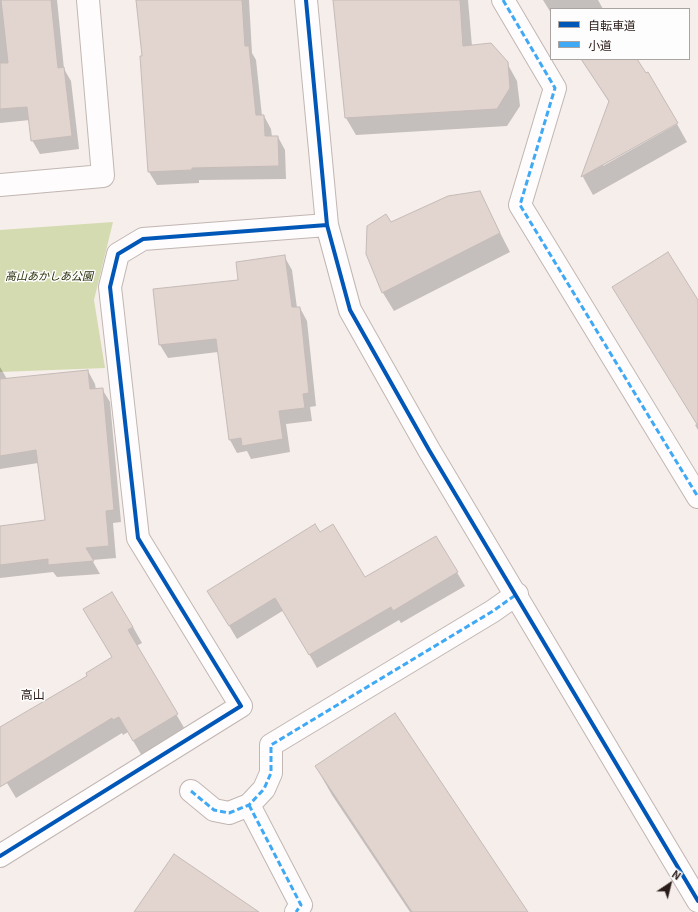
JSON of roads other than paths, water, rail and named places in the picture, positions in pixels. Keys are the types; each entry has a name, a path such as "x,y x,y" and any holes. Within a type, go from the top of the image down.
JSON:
{"street":[{"path":"0,184 103,176 88,0"},
{"path":"306,0 327,225 350,310 429,450 517,594 698,901"},
{"path":"503,0 555,88 520,205 698,497"},
{"path":"0,856 171,751 241,706 138,538 110,288 118,254 143,239 327,225"},
{"path":"191,792 214,810 229,813 249,805 264,789 271,773 270,745 493,611 517,594"},
{"path":"249,805 301,905 296,912"}],"district":[{"name":"高山","path":"33,694"}],"park label":[{"name":"高山あかしあ公園","path":"49,276"}]}
